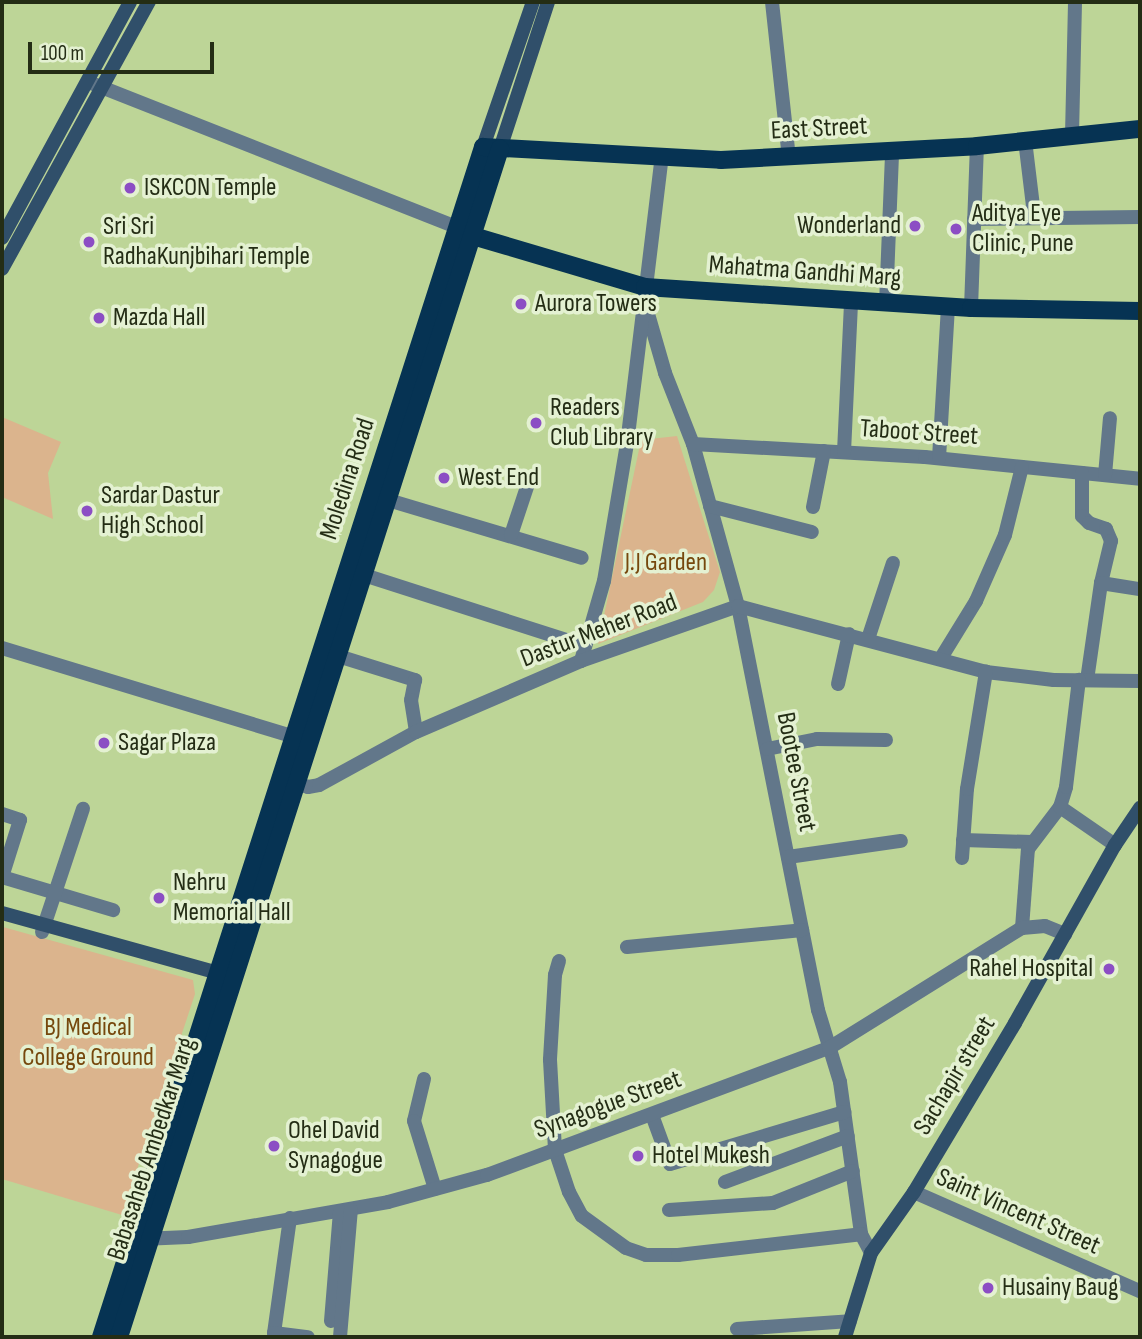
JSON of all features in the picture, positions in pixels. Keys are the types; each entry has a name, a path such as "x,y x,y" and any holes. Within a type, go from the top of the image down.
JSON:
{"main road":[{"name":"East Street","path":"491,148 721,160 976,146 1140,129"},
{"name":"Moledina Road","path":"226,980 303,739 456,227 491,148"},
{"name":"Moledina Road","path":"226,980 297,784 303,739 338,656 473,236 491,148"},
{"name":"Mahatma Gandhi Marg","path":"473,236 645,287 971,309 1140,312"},
{"name":"Babasaheb Ambedkar Marg","path":"101,1337 142,1239 226,980"},
{"name":"Babasaheb Ambedkar Marg","path":"119,1337 142,1239"}],"street":[{"path":"2,239 130,2"},
{"path":"2,269 149,2"},
{"name":"Moledina Road","path":"491,148 533,2"},
{"path":"491,148 548,2"},
{"path":"772,2 778,82 789,158"},
{"path":"1072,135 1075,2"},
{"path":"86,82 456,227"},
{"path":"1026,140 1033,206"},
{"path":"971,309 976,146"},
{"path":"886,304 892,152"},
{"path":"581,661 604,580 646,307 645,287 662,156"},
{"path":"974,219 1140,216"},
{"path":"844,452 851,302"},
{"name":"Bootee Street","path":"646,307 665,373 693,444 738,606 802,930 829,1048 840,1082 861,1234 871,1253"},
{"path":"939,458 948,307"},
{"path":"1105,475 1110,418"},
{"name":"Taboot Street","path":"693,444 939,458 1140,479"},
{"path":"813,507 824,451"},
{"path":"941,659 976,601 1005,535 1022,467"},
{"path":"1065,934 1045,926 1021,928 1028,849 1060,807 1066,788 1083,680 1111,541 1110,533 1089,523 1082,516 1082,473"},
{"path":"511,535 528,484"},
{"path":"388,500 582,558"},
{"path":"710,506 812,531"},
{"path":"867,639 893,563"},
{"path":"364,575 585,646"},
{"path":"1101,583 1140,589"},
{"path":"738,606 986,672 1083,680 1140,681"},
{"name":"Dastur Meher Road","path":"297,784 308,787 319,785 415,732 581,661 738,606"},
{"path":"838,684 849,634"},
{"path":"2,648 303,739"},
{"path":"338,656 415,680 411,700 415,732"},
{"path":"962,858 967,789 986,672"},
{"path":"767,749 817,739 886,740"},
{"path":"1060,807 1115,845"},
{"name":"Sachapir street","path":"845,1337 871,1253 914,1192 1115,845 1140,807"},
{"path":"43,928 83,809"},
{"path":"2,814 20,820 2,877 113,910"},
{"path":"963,840 1032,842"},
{"path":"788,857 901,841"},
{"path":"2,913 43,928 226,980"},
{"path":"2,921 43,928"},
{"name":"Synagogue Street","path":"142,1239 345,1210 435,1189 555,1150 829,1048 1021,928"},
{"path":"627,947 802,930"},
{"path":"559,961 555,975 550,1060 555,1150 569,1192 582,1216 626,1248 646,1255 678,1255 861,1234"},
{"path":"424,1079 415,1108 415,1133 435,1189"},
{"path":"652,1115 670,1164 844,1112"},
{"path":"725,1182 848,1136"},
{"path":"669,1210 773,1203 853,1171"},
{"name":"Saint Vincent Street","path":"914,1192 1140,1291"},
{"path":"330,1337 345,1210"},
{"path":"340,1337 345,1210"},
{"path":"290,1218 274,1333 307,1337"},
{"path":"737,1329 850,1321"}],"green space":[{"path":"2,417 61,442 48,473 53,519 2,497"},
{"name":"J.J Garden","path":"677,436 720,572 714,590 703,602 598,644 641,440"},
{"name":"BJ Medical College Ground","path":"3,927 193,980 195,994 122,1215 2,1179"}],"place":[{"name":"ISKCON Temple","path":"130,188"},
{"name":"Wonderland","path":"915,226"},
{"name":"Aditya Eye Clinic, Pune","path":"956,229"},
{"name":"Sri Sri RadhaKunjbihari Temple","path":"89,242"},
{"name":"Aurora Towers","path":"521,304"},
{"name":"Mazda Hall","path":"99,318"},
{"name":"Readers Club Library","path":"536,423"},
{"name":"West End","path":"444,478"},
{"name":"Sardar Dastur High School","path":"87,511"},
{"name":"Sagar Plaza","path":"104,743"},
{"name":"Nehru Memorial Hall","path":"159,898"},
{"name":"Rahel Hospital","path":"1109,969"},
{"name":"Ohel David Synagogue","path":"274,1146"},
{"name":"Hotel Mukesh","path":"638,1156"},
{"name":"Husainy Baug","path":"988,1288"}]}
